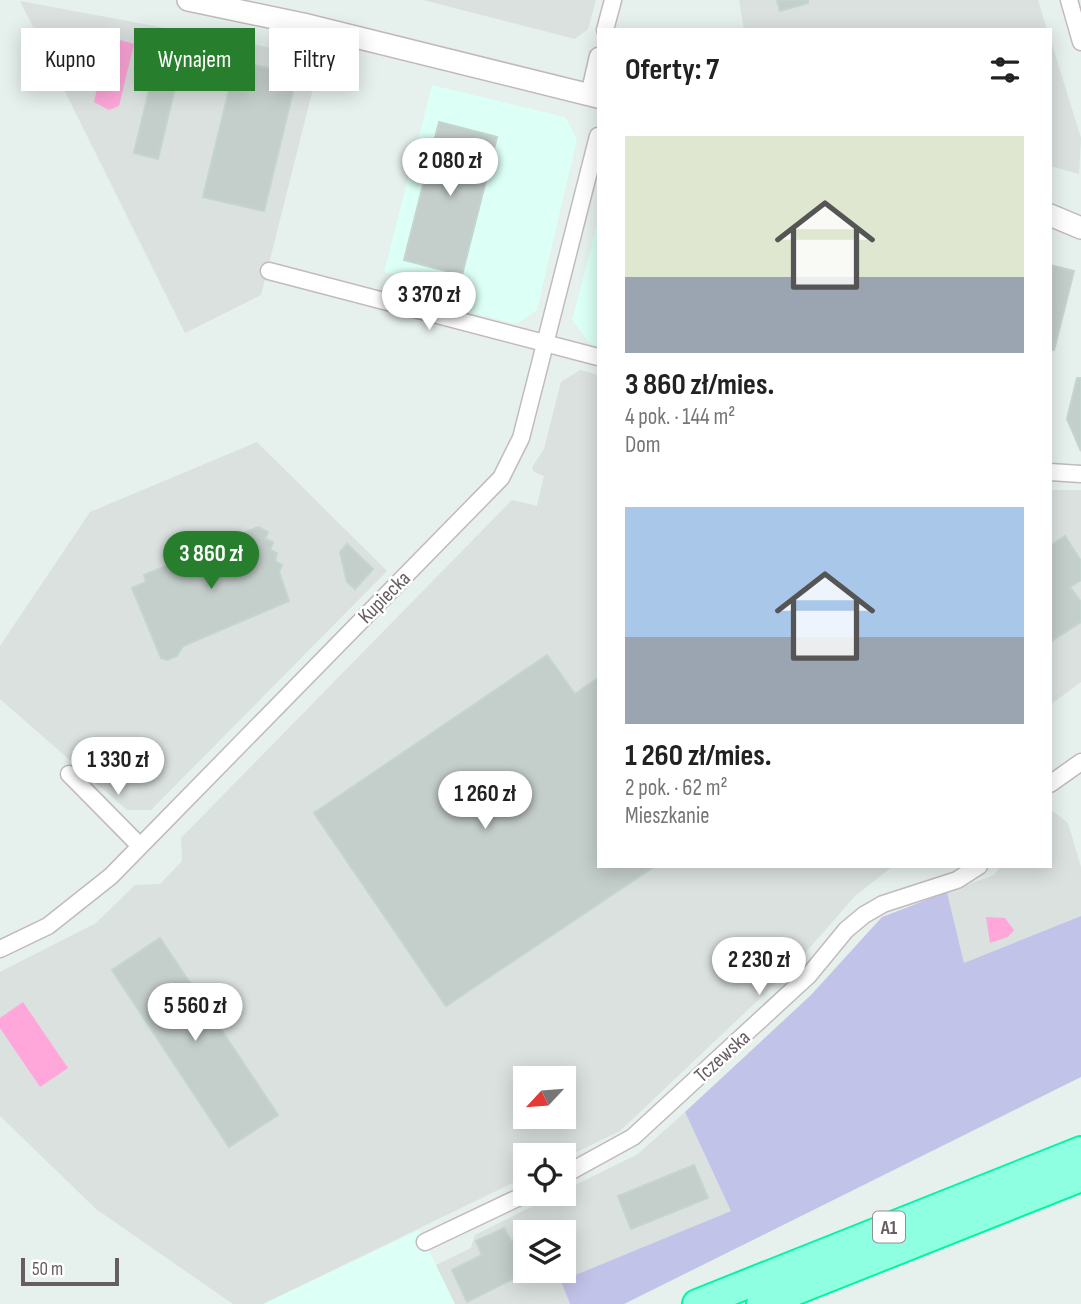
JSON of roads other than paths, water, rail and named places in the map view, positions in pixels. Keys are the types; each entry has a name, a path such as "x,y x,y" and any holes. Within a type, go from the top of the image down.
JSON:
{"highway":[{"name":"A1","path":"697,1304 1081,1151"},
{"name":"A1","path":"761,1304 1081,1177"}],"main road":[{"path":"188,0 303,24 594,96"},
{"path":"1064,216 1081,228"}],"street":[{"path":"606,28 613,0"},
{"path":"1069,0 1081,42"},
{"path":"594,96 597,66"},
{"name":"Kupiecka","path":"0,948 48,926 141,846 501,478 521,438 597,140"},
{"path":"269,271 597,357"},
{"path":"1052,472 1081,474"},
{"path":"1052,782 1081,762"},
{"path":"69,774 141,846"},
{"name":"Tczewska","path":"576,1168 633,1137 800,984 846,930 864,915 883,904 957,880 976,868"},
{"path":"425,1242 513,1200"}]}
